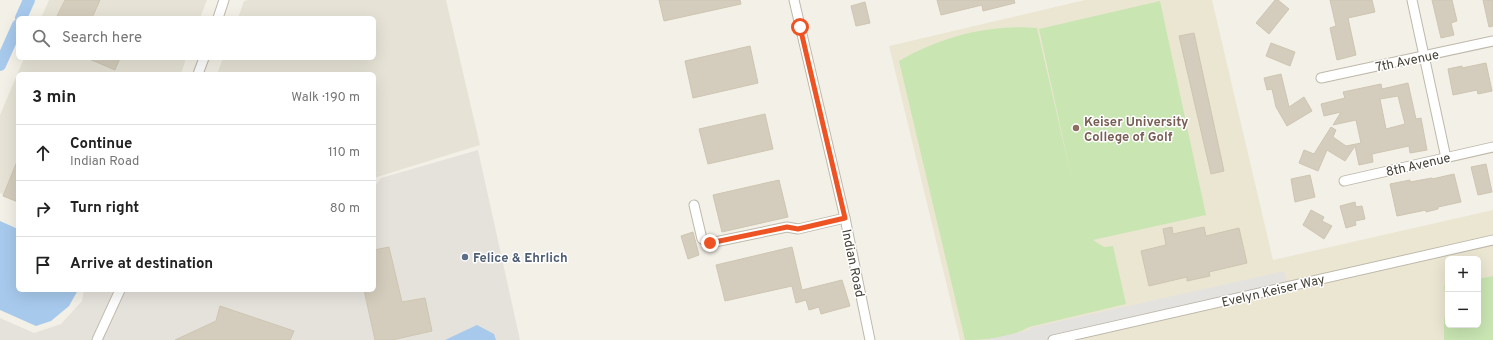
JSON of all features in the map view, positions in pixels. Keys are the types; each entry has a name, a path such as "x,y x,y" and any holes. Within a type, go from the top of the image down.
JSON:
{"street":[{"path":"219,16 224,0"},
{"name":"Indian Road","path":"794,0 845,218 870,340"},
{"path":"1412,0 1446,158"},
{"name":"7th Avenue","path":"1321,78 1493,41"},
{"path":"199,72 203,60"},
{"name":"8th Avenue","path":"1344,180 1493,147"},
{"path":"694,205 702,239 710,243 787,227 798,229 845,218"},
{"name":"Evelyn Keiser Way","path":"1053,340 1493,240"},
{"path":"97,340 119,292"}],"shaded area":[{"path":"49,0 207,0 201,16 42,16"},
{"path":"446,0 480,145 376,177 376,72 218,72 222,60 376,60 376,16 239,16 244,1"},
{"name":"Keiser University College of Golf","path":"1085,0 1212,0 1273,260 1493,210 1493,340 960,340 889,46"},
{"path":"23,60 185,60 182,72 18,72"},
{"path":"16,77 16,199 0,193 0,115"},
{"path":"478,150 520,340 0,340 0,318 34,333 61,324 82,301 84,292 376,292 376,184 381,178"},
{"path":"1284,271 1288,286 1048,340 985,340 1030,330 1030,328"}],"green space":[{"path":"1160,1 1206,215 1093,240 1104,247 1113,246 1126,304 1029,327 1006,336 981,340 965,340 899,61 931,45 965,34 1001,28 1037,28 1073,184 1039,29"},
{"path":"1493,276 1493,340 1444,340 1445,316 1445,328 1481,328 1481,278"}],"water":[{"path":"0,221 16,228 16,292 77,292 69,306 51,321 36,326 0,310"},
{"path":"477,325 494,334 496,340 445,340"}],"building":[{"path":"65,0 100,0 93,16 57,16"},
{"path":"659,0 740,0 741,4 664,21"},
{"path":"937,0 1014,0 1015,3 983,11 982,5 941,15"},
{"path":"1275,0 1278,0 1289,9 1269,34 1256,23"},
{"path":"1330,0 1372,0 1375,12 1348,18 1356,55 1337,60 1330,28 1336,26"},
{"path":"1432,0 1452,0 1457,21 1451,23 1454,35 1441,38"},
{"path":"1483,0 1493,0 1493,26 1489,27"},
{"path":"865,2 870,23 856,26 851,6"},
{"path":"1194,33 1224,171 1211,174 1179,36"},
{"path":"1271,43 1295,52 1290,66 1266,56"},
{"path":"750,46 758,83 693,98 685,61"},
{"path":"92,60 119,60 115,70"},
{"path":"1486,63 1492,91 1478,94 1477,90 1453,95 1448,69"},
{"path":"1281,74 1289,107 1304,97 1312,111 1287,126 1276,107 1272,89 1267,90 1264,78"},
{"path":"1408,83 1416,119 1421,118 1427,150 1410,153 1409,146 1372,154 1373,162 1359,165 1355,146 1345,161 1327,150 1318,171 1299,163 1304,150 1314,154 1331,127 1336,130 1333,137 1346,146 1361,143 1356,120 1333,125 1341,112 1324,116 1321,104 1345,98 1343,92 1381,84 1382,89","holes":["1398,96 1405,124 1386,129 1380,99"]},
{"path":"765,114 773,149 708,164 699,129"},
{"path":"16,164 16,201 3,196"},
{"path":"1486,164 1492,192 1478,195 1471,167"},
{"path":"1454,174 1461,202 1438,207 1438,209 1426,212 1426,210 1397,216 1390,184 1410,180 1410,182 1432,179"},
{"path":"1310,175 1315,197 1295,202 1291,179"},
{"path":"779,180 788,217 722,232 713,195"},
{"path":"1355,202 1356,207 1362,206 1365,219 1355,221 1356,225 1346,228 1340,206"},
{"path":"1311,210 1324,217 1322,221 1332,226 1324,239 1303,225"},
{"path":"1172,227 1173,234 1204,227 1206,236 1239,228 1247,263 1209,272 1210,276 1187,281 1187,277 1149,286 1141,251 1166,245 1163,229"},
{"path":"693,232 699,255 688,259 681,236"},
{"path":"389,247 402,302 425,298 432,331 392,340 375,340 364,292 376,292 376,250"},
{"path":"792,247 802,290 842,280 850,306 821,314 819,307 809,310 806,300 796,303 792,286 725,301 716,265"},
{"path":"220,306 294,331 290,340 175,340 216,321"}],"waterway":[{"path":"22,16 29,0"},
{"path":"0,65 16,29"}],"place":[{"name":"Keiser University College of Golf","path":"1076,128"},
{"name":"Felice & Ehrlich","path":"465,257"}],"route":[{"path":"710,243 787,227 798,229 845,218 800,27"}]}
